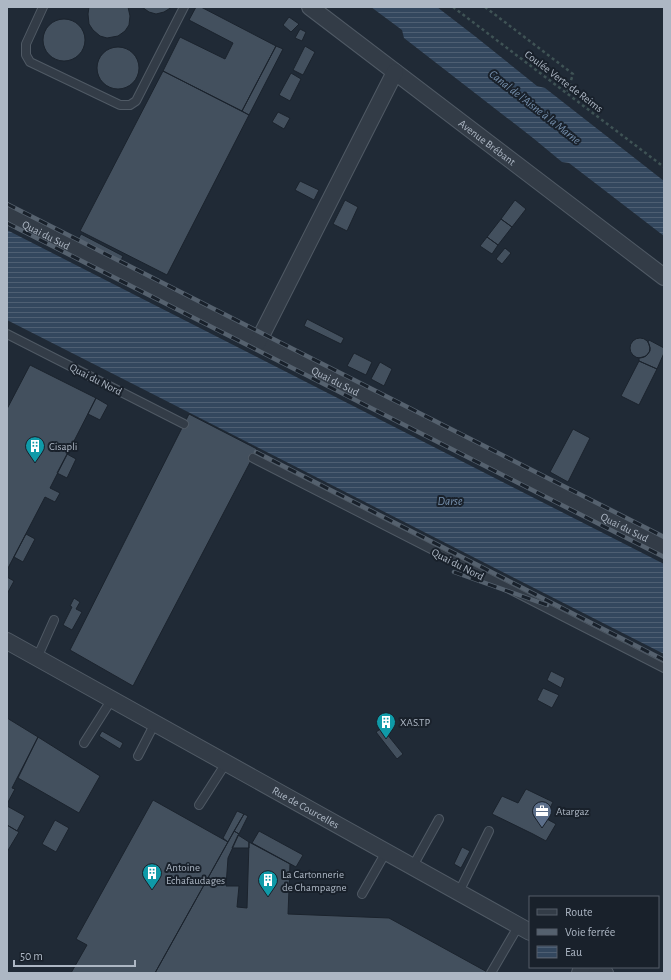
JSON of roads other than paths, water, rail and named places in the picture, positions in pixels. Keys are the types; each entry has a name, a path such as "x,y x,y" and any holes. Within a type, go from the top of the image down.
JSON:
{"street":[{"name":"Avenue Brébant","path":"310,7 664,277"},
{"path":"258,342 395,72"},
{"name":"Quai du Sud","path":"7,214 664,547"},
{"name":"Rue de Courcelles","path":"7,641 524,928"},
{"path":"596,968 605,973"}],"lane":[{"path":"43,7 26,44 26,55 30,62 120,105 130,105 136,101 184,7"},
{"name":"Quai du Nord","path":"7,334 184,424"},
{"name":"Quai du Nord","path":"252,458 664,668"},
{"path":"37,658 54,620"},
{"path":"84,743 112,699"},
{"path":"138,756 155,723"},
{"path":"199,805 226,763"},
{"path":"413,866 439,819"},
{"path":"459,892 490,831"},
{"path":"362,894 386,852"},
{"name":"Rue de Courcelles","path":"491,973 524,928"}],"water":[{"name":"Canal de l'Aisne à la Marne","path":"371,7 437,7 537,86 545,88 664,181 664,236 569,163 562,162 404,38 402,30"},
{"name":"Darse","path":"7,230 664,564 664,654 7,320"}],"railway":[{"path":"7,204 664,537"},
{"path":"7,223 664,557"},
{"path":"256,452 664,660"},
{"path":"454,572 547,605"}],"place":[{"name":"Cisapli","path":"35,463"},
{"name":"XAS.TP","path":"386,739"},
{"name":"Atargaz","path":"542,828"},
{"name":"Antoine Echafaudages","path":"152,890"},
{"name":"La Cartonnerie de Champagne","path":"268,897"}]}
